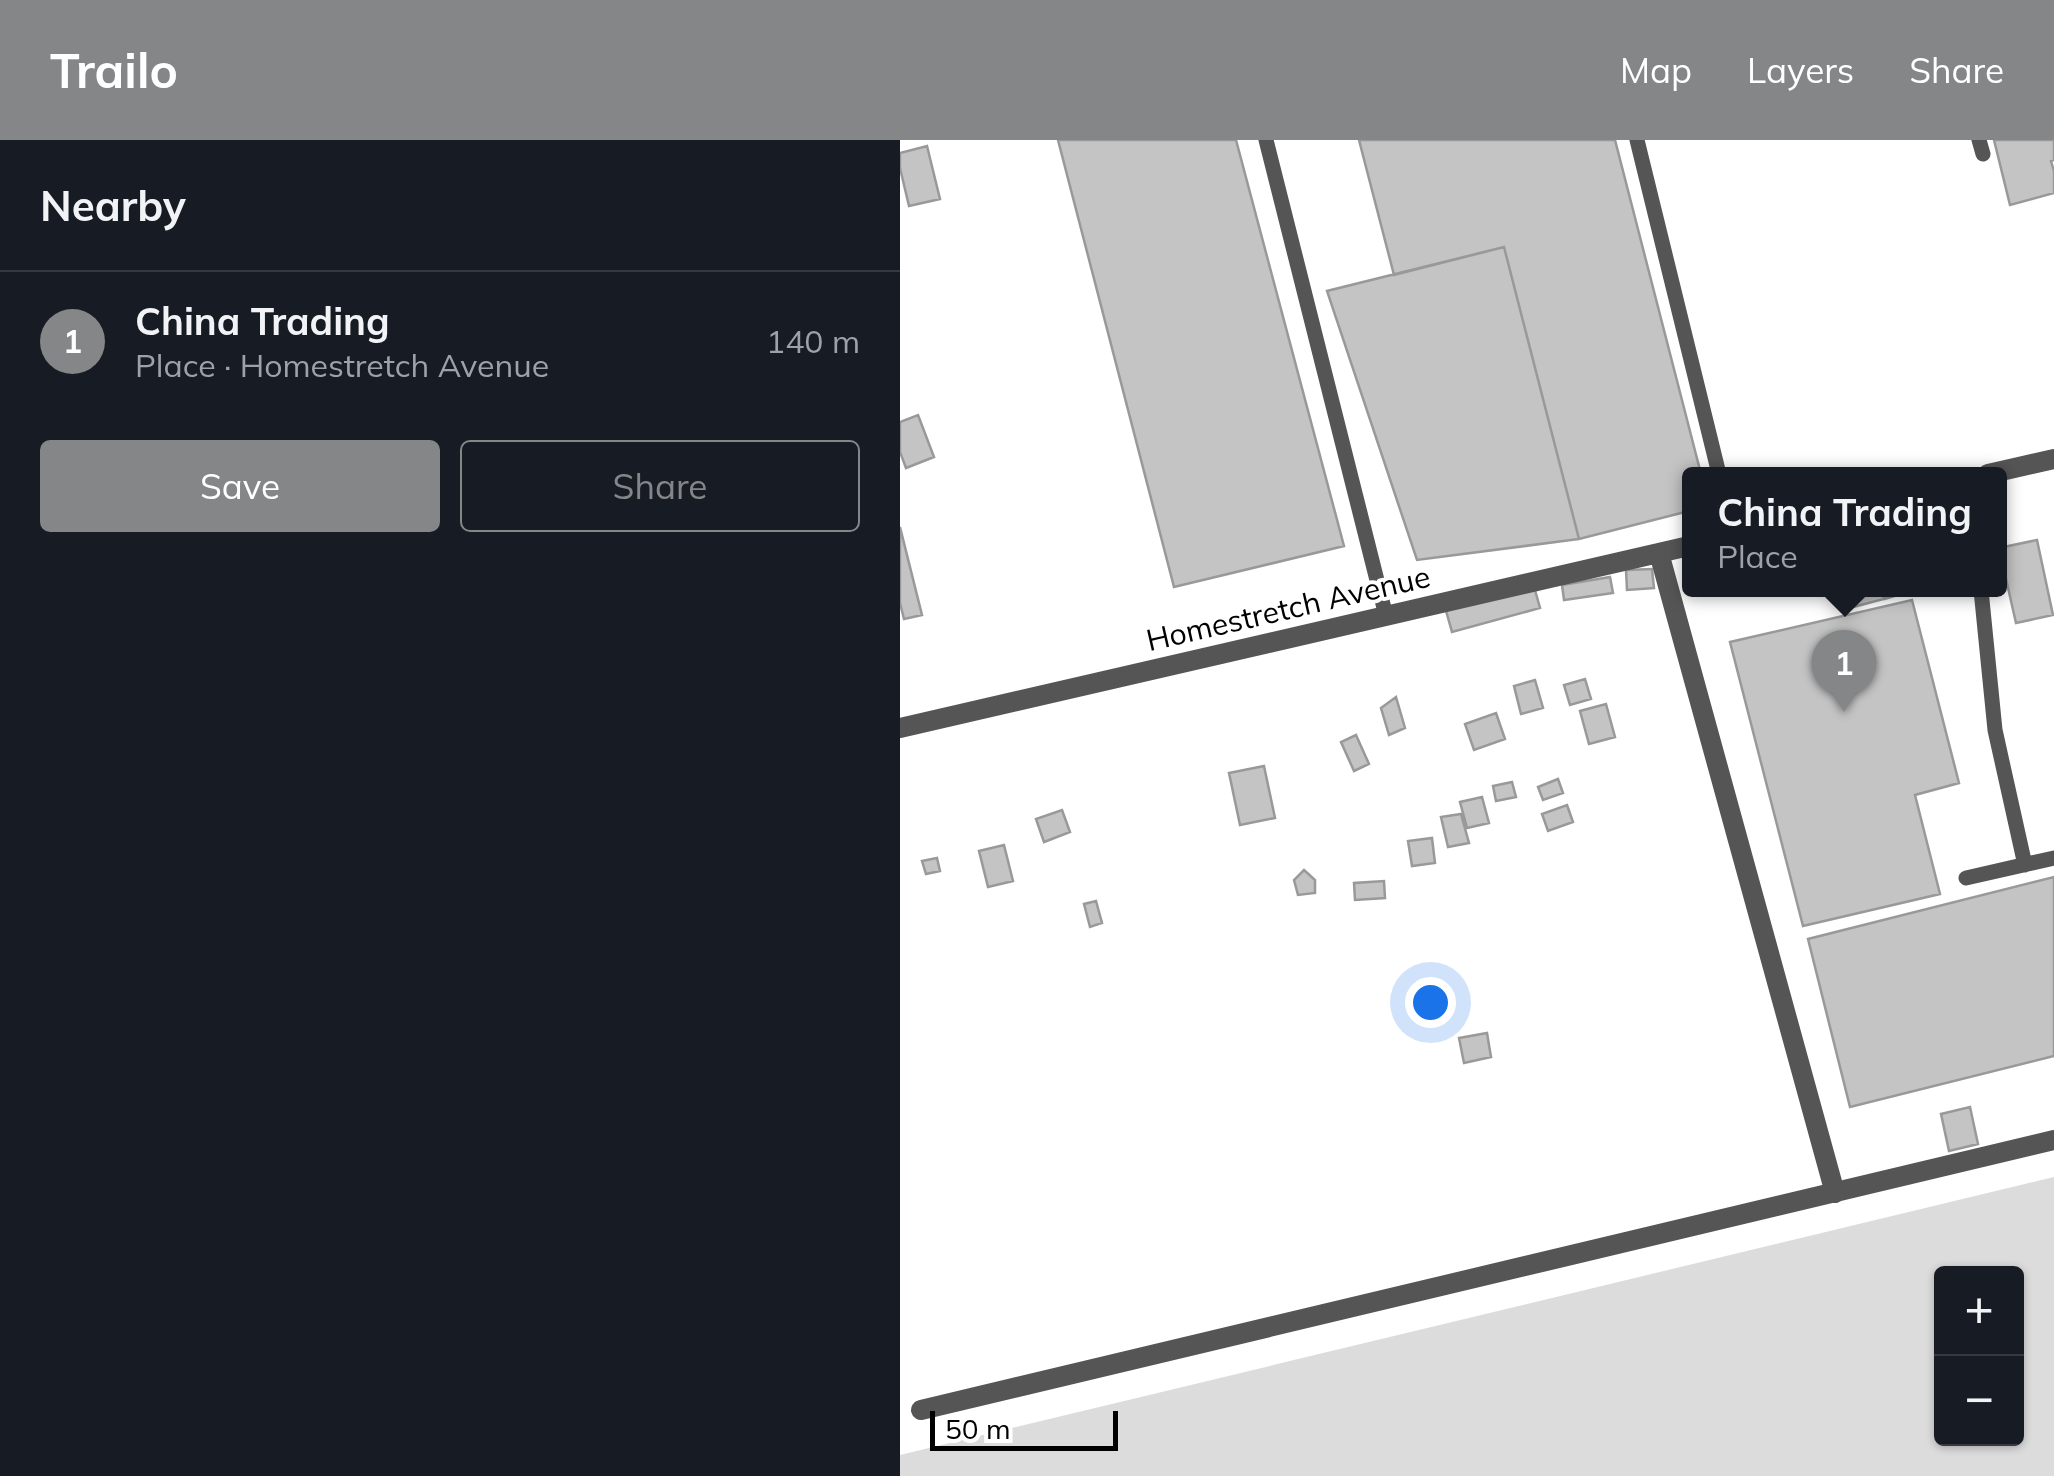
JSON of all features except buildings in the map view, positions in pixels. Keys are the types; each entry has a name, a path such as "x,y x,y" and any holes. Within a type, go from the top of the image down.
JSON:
{"street":[{"path":"2007,470 2054,459"},
{"name":"Homestretch Avenue","path":"900,728 1682,548"},
{"path":"1659,553 1835,1192"},
{"path":"920,1410 2054,1140"}],"lane":[{"path":"1266,140 1386,616"},
{"path":"1637,140 1718,467"},
{"path":"1982,597 1995,730 2025,865"},
{"path":"1966,878 2054,858"}],"shaded area":[{"path":"2054,1177 2054,1476 900,1476 900,1455"}],"place":[{"name":"China Trading","path":"1844,712"}]}
